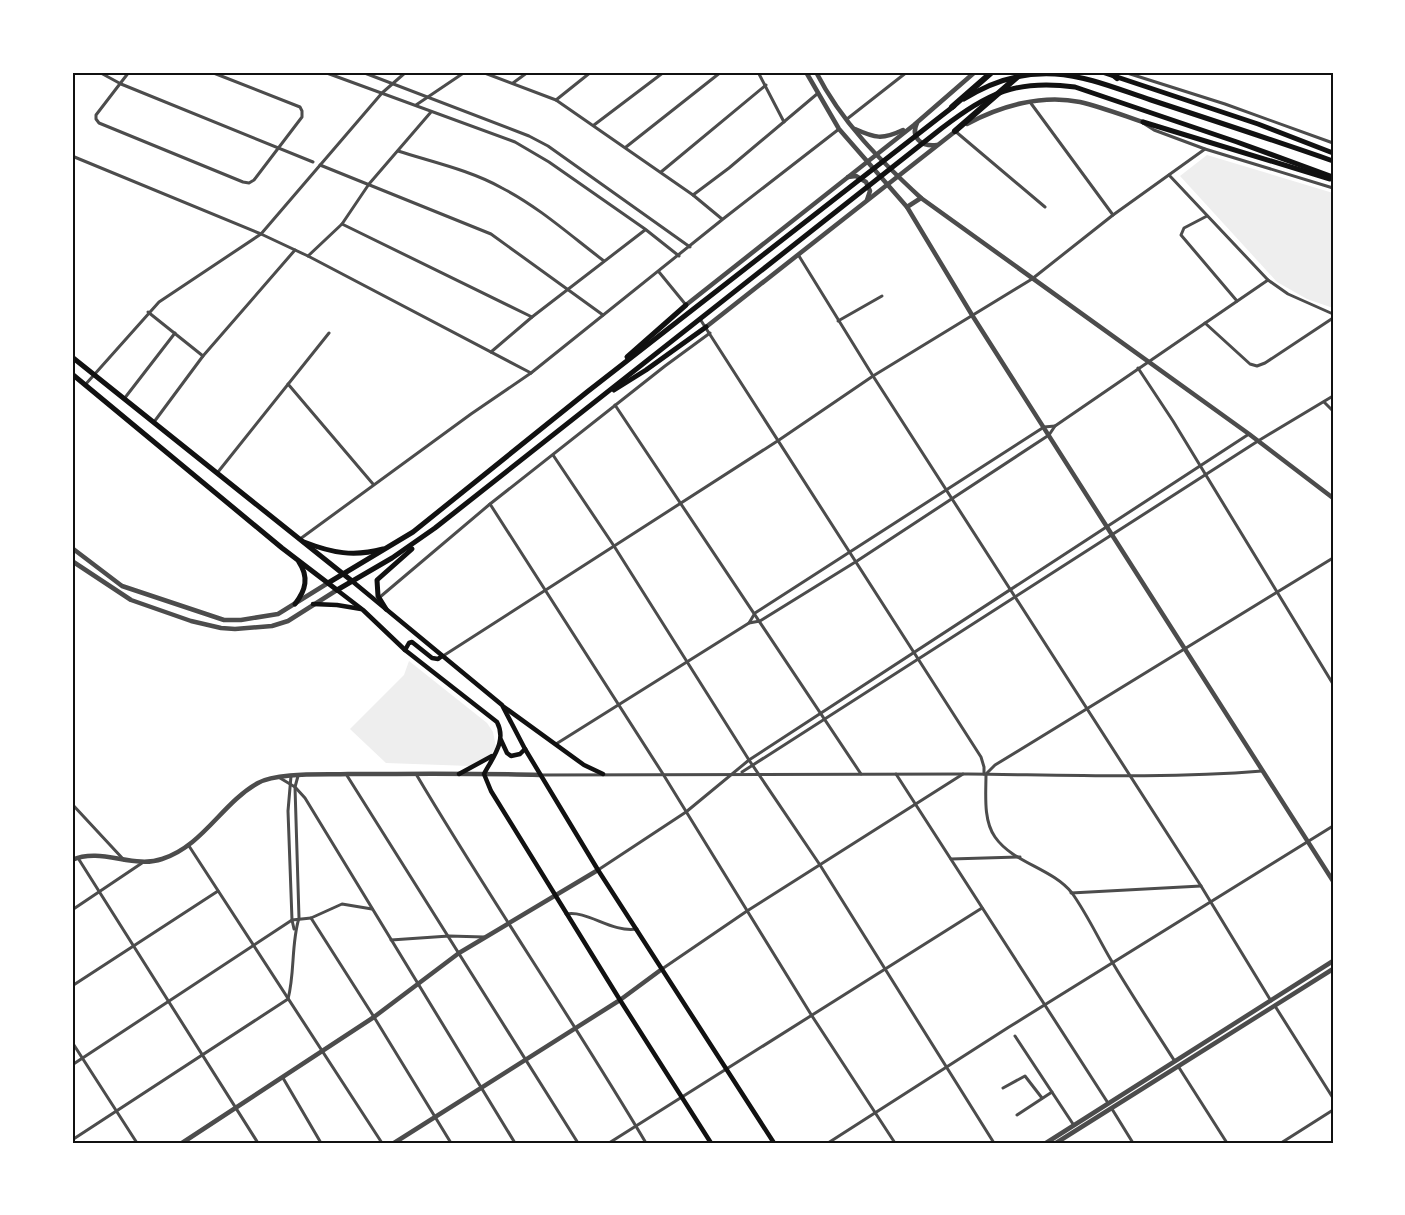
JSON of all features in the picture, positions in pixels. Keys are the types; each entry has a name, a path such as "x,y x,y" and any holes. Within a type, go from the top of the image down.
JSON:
{"highway":[{"path":"952,107 992,72"},
{"path":"955,131 1023,72"},
{"path":"1110,72 1117,78"}],"main road":[{"path":"1102,72 1258,124 1333,153"},
{"path":"328,583 413,532 587,392 952,107 971,95 1005,80 1026,75 1045,74 1080,78 1333,162"},
{"path":"386,609 378,598 376,585 378,578 435,528 942,128 988,97 1010,90 1037,86 1076,87 1333,179"},
{"path":"1143,122 1333,179"},
{"path":"587,392 686,305"},
{"path":"595,402 708,330"},
{"path":"72,357 302,540 502,705 584,765 603,774"},
{"path":"72,374 363,610 405,650 497,722 501,740 484,774 491,791 711,1143"},
{"path":"338,590 392,558 435,528"},
{"path":"302,540 330,552 351,555 393,545"},
{"path":"295,604 304,592 306,584 303,568 297,558"},
{"path":"313,604 337,605 363,610"},
{"path":"405,650 408,643 412,642 432,658 438,659 442,656"},
{"path":"502,705 540,775 598,870 774,1143"},
{"path":"501,740 507,753 511,756 525,749"},
{"path":"459,774 495,755"}],"street":[{"path":"99,72 121,84 313,162"},
{"path":"129,72 96,115 99,123 249,183 254,180 302,117 302,111 300,107 211,72"},
{"path":"324,72 515,142 549,162 645,229 679,256"},
{"path":"363,72 529,136 548,146 690,247"},
{"path":"85,385 159,302 261,234 382,93 406,72"},
{"path":"416,105 465,72"},
{"path":"482,72 556,100 626,147 723,219"},
{"path":"513,83 528,72"},
{"path":"556,100 591,72"},
{"path":"594,125 664,72"},
{"path":"626,147 722,72"},
{"path":"758,72 784,122"},
{"path":"806,72 839,129 866,162 889,183 907,207 972,315 1333,881"},
{"path":"816,72 845,120 875,155 921,198 1250,435 1333,498"},
{"path":"845,120 907,72"},
{"path":"659,272 686,305 914,125 975,72"},
{"path":"1124,72 1333,143"},
{"path":"661,172 766,85"},
{"path":"693,195 818,94"},
{"path":"378,598 490,504 897,176 955,131 977,118 997,110 1030,102 1064,100 1080,102 1143,122 1145,127 1205,149 1333,188"},
{"path":"1030,102 1113,215"},
{"path":"308,256 342,224 369,184 431,111"},
{"path":"919,120 914,131 918,141 927,145 939,145"},
{"path":"853,129 876,138 914,125"},
{"path":"302,540 373,484 531,373 839,129"},
{"path":"955,131 1046,207"},
{"path":"442,656 779,440 873,376 1032,279 1113,215 1205,149"},
{"path":"398,151 504,188 604,261"},
{"path":"72,156 261,234 308,256 531,373"},
{"path":"321,165 491,234 603,315"},
{"path":"1168,175 1268,280 1288,294 1333,316 1265,363 1257,366 1250,364 1205,323"},
{"path":"846,178 856,176 867,182 870,191 866,202"},
{"path":"907,207 921,198"},
{"path":"1207,216 1184,228 1181,235 1237,301"},
{"path":"342,224 532,317"},
{"path":"491,352 645,229"},
{"path":"154,422 203,356 295,250"},
{"path":"799,256 873,376 1132,777 1333,1098"},
{"path":"556,744 749,623 760,621 953,499 1049,435 1055,426 1147,361 1268,280"},
{"path":"838,321 882,296"},
{"path":"148,312 203,356"},
{"path":"700,319 981,757 992,832 1000,843 1054,878 1071,893 1227,1143"},
{"path":"124,399 175,333"},
{"path":"217,473 329,333"},
{"path":"1138,368 1333,684"},
{"path":"288,384 373,484"},
{"path":"740,773 1258,441 1333,396"},
{"path":"1324,402 1333,411"},
{"path":"615,405 861,774"},
{"path":"749,623 755,613 1044,427 1055,426"},
{"path":"182,1143 374,1017 459,953 598,870 686,812 749,760 1250,435"},
{"path":"553,455 614,546 749,760 820,865 994,1143"},
{"path":"490,504 663,774 812,1016 896,1143"},
{"path":"72,548 122,586 224,620 241,620 278,614 328,583"},
{"path":"985,774 995,765 1333,558"},
{"path":"72,561 104,584 132,600 191,621 221,628 272,626 288,621 338,590"},
{"path":"258,1143 99,892 75,859 94,856 142,863 160,860 189,846 243,793 258,782 278,777 346,774 740,773 1132,777 1262,771"},
{"path":"346,774 578,1143"},
{"path":"416,774 646,1143"},
{"path":"896,774 1133,1143"},
{"path":"394,1143 620,1000 747,911 963,774"},
{"path":"291,776 288,811 292,920 295,930"},
{"path":"72,1140 288,999 291,988 295,930 299,918 295,787 298,776"},
{"path":"278,777 295,787 305,798 515,1143"},
{"path":"72,804 124,860"},
{"path":"828,1143 1112,962 1333,826"},
{"path":"189,846 382,1143"},
{"path":"951,859 1020,857"},
{"path":"72,910 142,863"},
{"path":"1071,893 1201,886"},
{"path":"72,986 218,891"},
{"path":"72,1065 292,920 311,918 342,904 372,909"},
{"path":"609,1143 982,908"},
{"path":"566,914 576,914 621,929 637,929"},
{"path":"311,918 451,1143"},
{"path":"391,940 448,936 484,937"},
{"path":"1046,1143 1110,1106 1333,961"},
{"path":"1176,1064 1333,969"},
{"path":"1015,1036 1076,1127"},
{"path":"72,1042 137,1143"},
{"path":"1003,1088 1025,1076 1042,1098"},
{"path":"283,1078 321,1143"},
{"path":"1017,1115 1052,1092"},
{"path":"1281,1143 1333,1110"},
{"path":"1056,1143 1076,1127"}],"shaded area":[{"path":"1207,155 1333,193 1333,308 1307,299 1277,282 1180,176"},
{"path":"409,661 487,723 493,732 496,747 489,757 470,766 386,763 350,729 404,675"}]}
